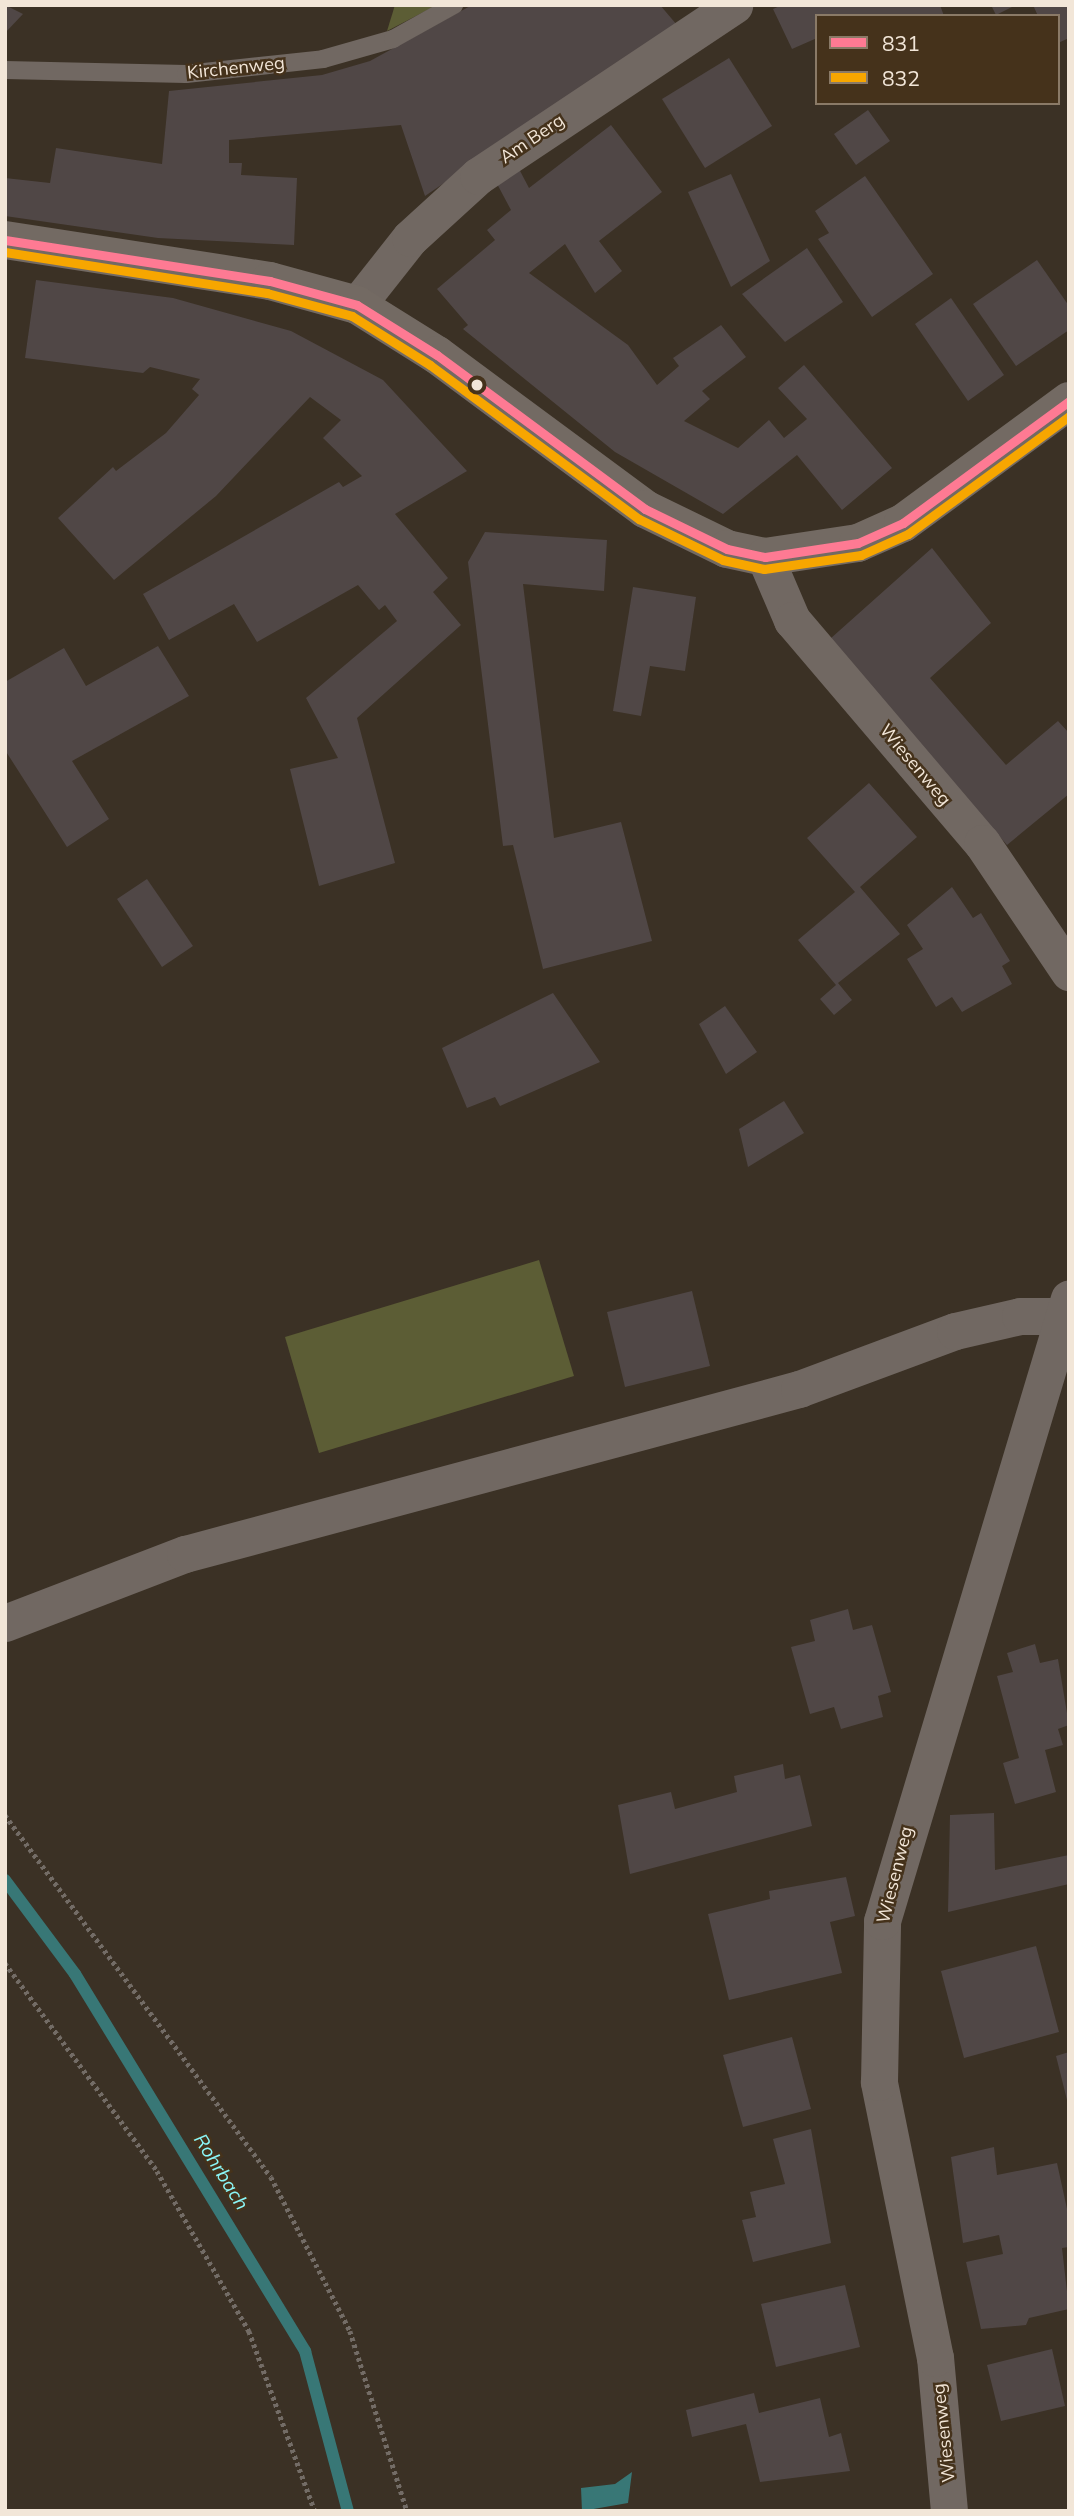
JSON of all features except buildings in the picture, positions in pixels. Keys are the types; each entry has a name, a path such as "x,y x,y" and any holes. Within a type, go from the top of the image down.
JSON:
{"main road":[{"path":"5,240 270,281 357,305 418,342 645,509 727,549 765,557 858,543 903,523 1069,401"}],"street":[{"name":"Am Berg","path":"357,305 411,238 478,176 734,5"},
{"name":"Wiesenweg","path":"765,557 792,620 982,843 1069,972"},
{"name":"Wiesenweg","path":"949,2511 935,2358 879,2082 882,1921 1066,1307"},
{"path":"5,1623 186,1554 799,1389 956,1331 1066,1307"}],"lane":[{"name":"Kirchenweg","path":"5,70 186,74 323,59 384,43 454,5"}],"path":[{"path":"5,1815 271,2177 350,2331 407,2511"},
{"path":"5,1963 157,2171 243,2319 314,2511"}],"green space":[{"path":"395,5 437,5 387,31"},
{"path":"539,1260 574,1376 319,1453 285,1337"}],"water":[{"path":"632,2472 628,2503 582,2511 581,2488 615,2484"}],"waterway":[{"name":"Rohrbach","path":"5,1880 75,1974 305,2351 348,2511"}],"transit line":[{"name":"831","path":"5,240 270,281 357,305 437,355 645,509 727,549 765,557 858,543 903,523 1069,401"},
{"name":"832","path":"5,252 267,293 352,316 430,365 639,519 723,560 764,569 861,555 908,534 1069,416"}]}
